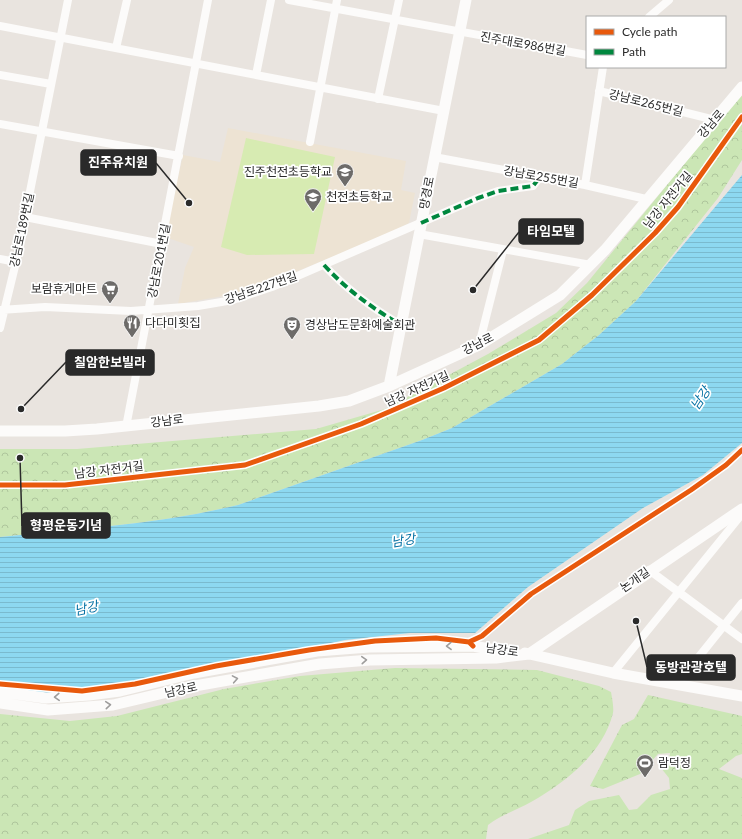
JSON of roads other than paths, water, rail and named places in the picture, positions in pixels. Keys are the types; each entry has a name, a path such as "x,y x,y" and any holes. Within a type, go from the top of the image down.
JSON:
{"street":[{"name":"강남로189번길","path":"0,328 2,310 16,262 68,0"},
{"path":"116,48 127,0"},
{"name":"강남로201번길","path":"126,427 150,310 208,0"},
{"path":"256,75 271,0"},
{"name":"진주대로986번길","path":"289,0 586,55"},
{"path":"310,142 337,0"},
{"path":"378,99 398,0"},
{"name":"망경로","path":"389,386 466,0"},
{"path":"649,16 669,0"},
{"path":"0,26 444,111"},
{"path":"599,92 603,68"},
{"path":"0,75 51,84"},
{"name":"강남로","path":"0,431 65,431 126,427 210,416 319,406 349,401 389,386 479,345 560,295 591,265 742,87"},
{"name":"강남로265번길","path":"585,185 599,92 715,120"},
{"path":"0,124 179,156"},
{"name":"강남로255번길","path":"434,157 585,185 646,199"},
{"name":"강남로227번길","path":"2,310 45,307 131,311 198,306 232,300 272,287 491,193 533,186 540,177"},
{"path":"25,217 162,244"},
{"path":"419,234 591,265"},
{"path":"479,345 503,250"},
{"path":"0,259 16,262"},
{"path":"324,265 342,284 361,300 401,325"},
{"name":"논개길","path":"529,654 649,570 742,509"},
{"path":"613,673 742,514"},
{"path":"649,570 742,639"},
{"path":"677,684 742,603"},
{"name":"남강로","path":"0,692 46,698 104,693 120,691 202,671 317,651 362,648 473,646 495,651 529,654 613,673 742,696"},
{"name":"남강로","path":"0,703 48,710 112,705 189,687 320,664 370,660 496,658 529,654"}],"water":[{"name":"남강","path":"742,175 742,443 703,475 643,508 528,587 475,633 410,633 345,640 218,669 72,699 0,693 0,537 149,521 209,512 238,505 452,428 562,364 599,335 636,301"}],"place":[{"name":"진주천전초등학교","path":"345,187"},
{"name":"진주유치원","path":"189,203"},
{"name":"천전초등학교","path":"313,212"},
{"name":"타임모텔","path":"473,290"},
{"name":"보람휴게마트","path":"110,304"},
{"name":"다다미횟집","path":"132,338"},
{"name":"경상남도문화예술회관","path":"292,340"},
{"name":"칠암한보빌라","path":"21,409"},
{"name":"형평운동기념","path":"20,458"},
{"name":"동방관광호텔","path":"636,621"},
{"name":"람덕정","path":"645,778"}]}
